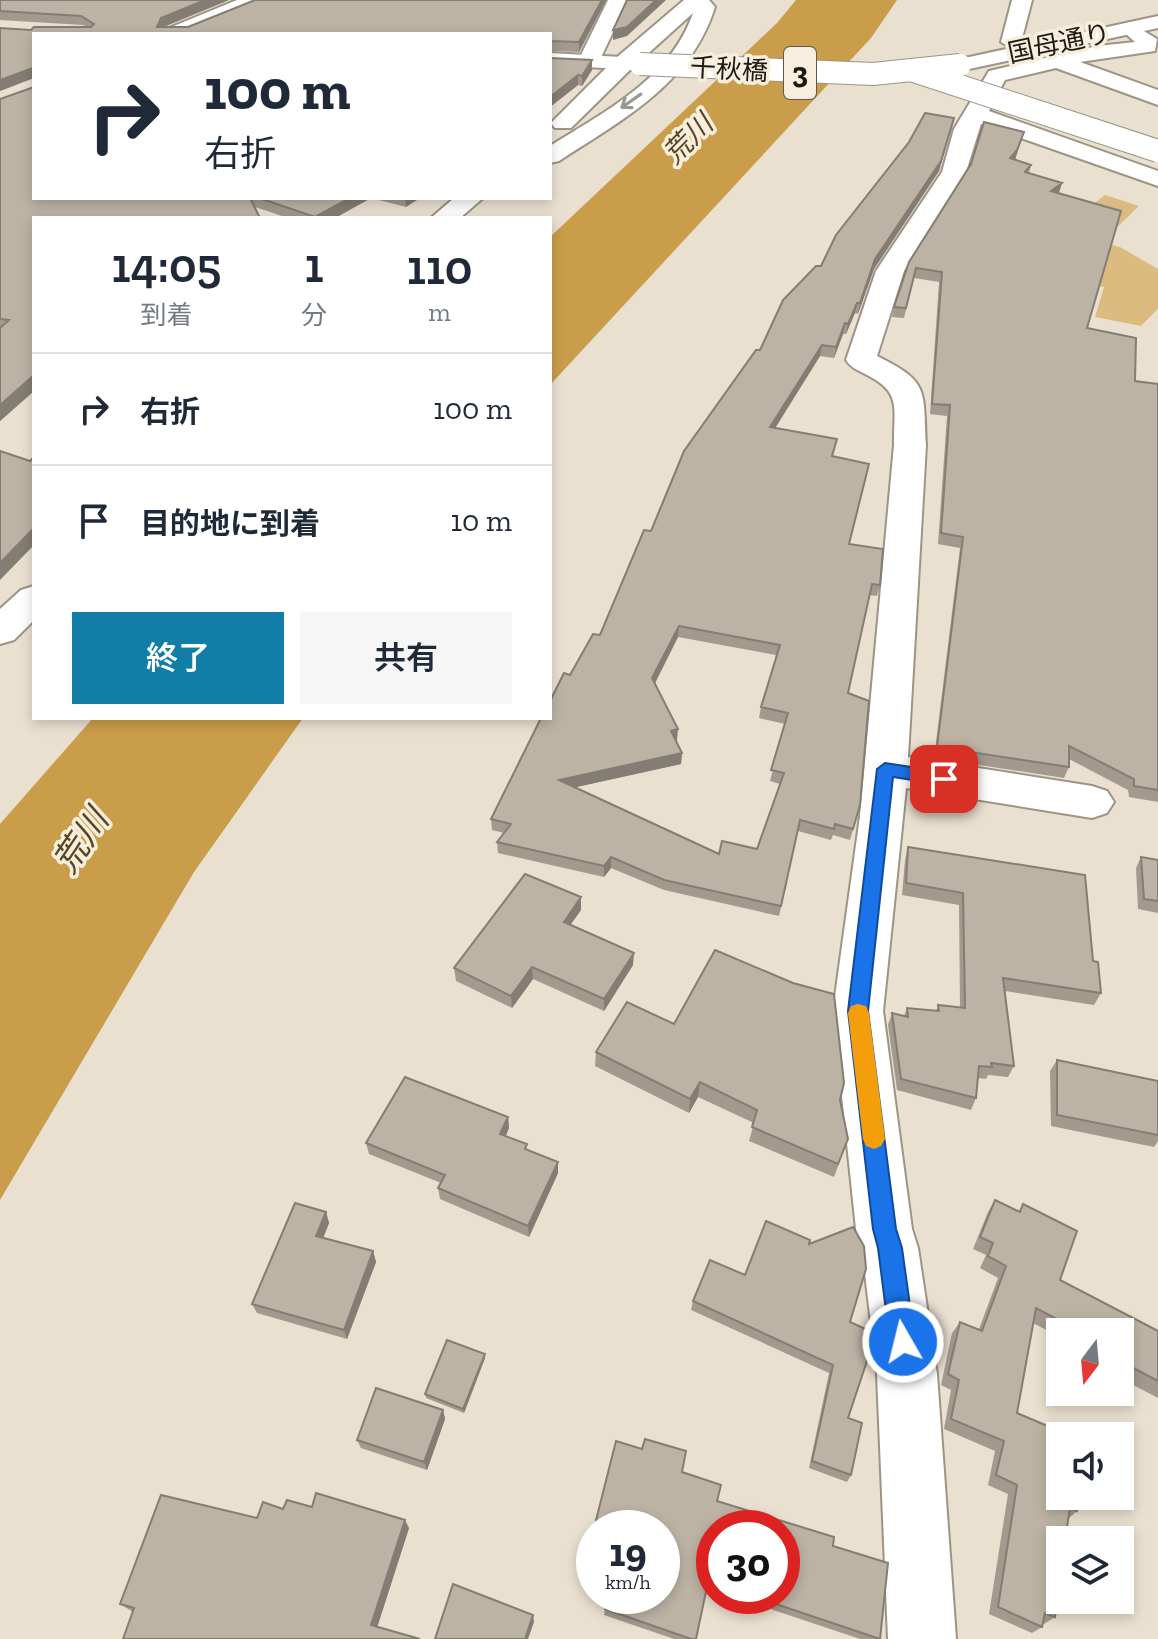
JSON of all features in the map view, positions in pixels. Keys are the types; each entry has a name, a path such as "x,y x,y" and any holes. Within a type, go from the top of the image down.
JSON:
{"main road":[{"path":"176,32 254,0"},
{"path":"589,61 618,0"},
{"path":"552,134 632,64 696,0 705,7 701,28 689,49 653,85 552,155"},
{"path":"1011,42 1022,0"},
{"name":"国母通り","path":"960,65 1158,22"},
{"path":"922,1639 907,1374 890,1248 884,1229 858,1011 885,769 910,445 908,394 897,378 861,360 890,271 954,172 966,129 997,76 1097,52 1148,47 1150,43 1129,28"},
{"name":"3","path":"552,59 632,64"},
{"path":"1059,62 1158,98"},
{"name":"千秋橋","path":"632,64 821,74 914,71 960,65"},
{"path":"914,71 1158,151"},
{"path":"976,114 1158,179"},
{"path":"447,216 467,200"},
{"path":"0,631 32,600"},
{"path":"885,769 1092,802"}],"shaded area":[{"path":"1105,195 1139,206 1102,242 1120,247 1158,269 1158,309 1141,326 1095,317 1104,287 1044,276 1072,221"}],"water":[{"name":"荒川","path":"796,0 897,0 871,38 552,383 552,235 777,23"},
{"name":"荒川","path":"91,720 302,720 194,872 0,1200 0,824"}],"building":[{"path":"0,0 205,0 161,18 157,27 188,27 255,0 602,0 579,42 552,41 552,32 32,32 32,68 0,80 0,28 31,30 34,27 91,27 94,24 81,16 0,11"},
{"path":"627,0 656,0 627,27 613,30"},
{"path":"552,58 592,60 582,76 578,75 552,95"},
{"path":"32,88 32,200 251,200 259,216 32,216 32,377 0,405 0,328 9,320 0,319 0,99"},
{"path":"925,113 954,118 941,161 875,259 860,303 857,303 848,324 845,323 836,347 822,345 770,427 837,439 832,456 869,464 849,544 883,549 880,585 872,584 848,693 869,701 860,805 853,829 835,824 834,829 800,820 781,906 664,880 611,857 604,866 497,842 511,824 491,819 540,720 552,720 552,697 564,673 570,675 593,634 600,635 644,530 651,531 684,451 756,350 760,350 783,300 816,266 821,266 836,235 909,142","holes":["679,626 780,645 761,707 788,713 771,770 784,773 757,849 722,841 719,854 559,780 682,753 671,731 678,729 652,678"]},
{"path":"984,122 1024,132 1010,158 1031,165 1025,172 1062,183 1051,191 1121,211 1087,328 1136,338 1135,381 1158,384 1158,790 1134,786 1134,779 1069,746 1069,767 937,747 963,537 941,533 950,405 932,404 942,272 916,268 906,308 894,307 909,262 971,164"},
{"path":"265,200 346,200 312,216"},
{"path":"0,451 30,461 32,459 32,530 0,563"},
{"path":"908,847 1085,875 1093,961 1098,962 1101,993 1003,978 1014,1066 991,1063 992,1067 979,1066 976,1098 901,1079 892,1013 908,1017 907,1008 939,1011 938,1005 965,1008 963,893 906,883"},
{"path":"1141,857 1158,860 1158,901 1144,899"},
{"path":"525,874 581,897 564,922 634,953 604,999 532,967 511,996 454,968"},
{"path":"715,950 793,983 834,994 844,1083 840,1100 848,1139 838,1164 752,1127 757,1110 700,1082 690,1099 596,1052 627,1002 674,1024"},
{"path":"1057,1060 1158,1081 1158,1135 1057,1115"},
{"path":"405,1077 508,1117 500,1134 527,1144 525,1149 558,1162 528,1226 438,1188 445,1175 366,1143"},
{"path":"995,1200 1020,1212 1023,1204 1077,1231 1060,1280 1133,1318 1055,1318 1036,1308 1017,1413 1046,1425 1046,1510 1070,1510 1067,1526 1046,1526 1046,1613 1042,1627 998,1607 1017,1485 996,1475 1004,1441 951,1419 959,1380 948,1374 960,1322 982,1331 1006,1266 988,1256 993,1243 980,1237"},
{"path":"295,1203 326,1212 316,1236 373,1251 344,1330 252,1304"},
{"path":"766,1221 810,1240 809,1244 853,1227 864,1246 866,1269 850,1322 874,1333 875,1337 848,1418 862,1423 851,1475 812,1461 833,1365 693,1301 710,1260 745,1275"},
{"path":"1134,1319 1158,1331 1158,1381 1134,1368"},
{"path":"447,1340 485,1354 463,1409 425,1394"},
{"path":"376,1388 443,1410 424,1462 357,1440"},
{"path":"645,1439 686,1451 682,1472 721,1485 717,1501 746,1510 696,1510 696,1614 701,1614 696,1639 619,1614 680,1614 680,1510 599,1510 616,1441 642,1449"},
{"path":"316,1493 405,1520 371,1625 420,1639 123,1639 134,1608 120,1604 161,1495 257,1518 263,1502 283,1509 287,1500 312,1507"},
{"path":"800,1527 834,1537 833,1546 888,1563 880,1639 800,1612"},
{"path":"453,1584 533,1615 525,1639 435,1639"}],"slow traffic":[{"path":"858,1013 874,1139"}],"route":[{"path":"903,1342 890,1248 884,1229 858,1011 885,769 944,779"}]}
